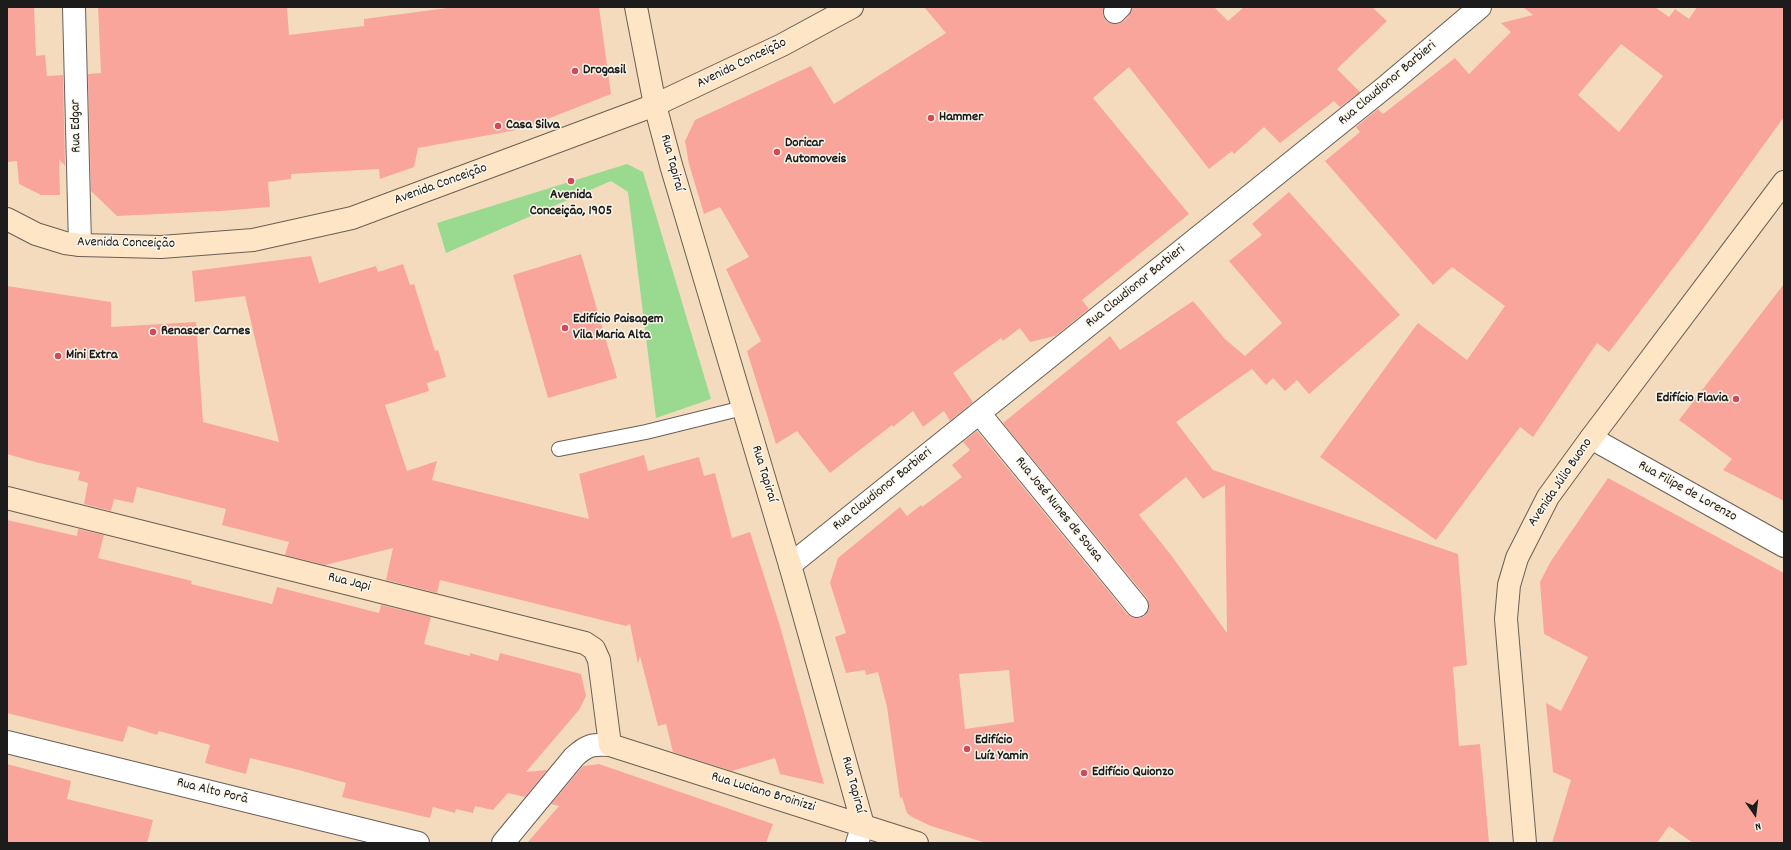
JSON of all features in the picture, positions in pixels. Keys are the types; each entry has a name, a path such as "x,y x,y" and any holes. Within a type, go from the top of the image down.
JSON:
{"street":[{"name":"Rua Edgar","path":"74,7 80,245"},
{"name":"Rua Tapiraí","path":"636,7 655,105 671,165 790,565 854,790 860,834"},
{"name":"Avenida Conceição","path":"8,222 50,240 80,245 161,247 253,240 352,218 655,105 782,45 852,7"},
{"name":"Rua Claudionor Barbieri","path":"790,565 1389,84 1480,7"},
{"name":"Avenida Júlio Buono","path":"1525,843 1506,619 1509,585 1517,558 1530,530 1548,498 1591,438 1784,182"},
{"name":"Rua José Nunes de Sousa","path":"980,413 1137,606"},
{"name":"Rua Filipe de Lorenzo","path":"1591,438 1784,546"},
{"name":"Rua Japi","path":"7,498 585,643 594,649 599,660 610,745"},
{"name":"Rua Alto Porã","path":"7,742 418,843"},
{"path":"503,843 574,757 592,744 610,745"},
{"name":"Rua Luciano Broinizzi","path":"610,745 824,812 860,834 917,843"},
{"path":"824,812 839,805 848,798 854,790"}],"lane":[{"path":"559,449 646,432 743,408"}],"green space":[{"path":"627,164 643,172 711,399 656,418 628,192 611,181 446,253 437,223"}],"building":[{"path":"7,7 34,7 36,56 45,55 47,76 63,75 65,166 59,159 60,195 41,195 19,184 17,161 7,162"},
{"path":"98,7 287,7 289,35 364,26 364,19 455,7 599,7 611,94 522,129 418,148 414,167 380,179 379,169 291,174 291,179 268,182 270,207 117,216 91,191 88,74 101,73"},
{"path":"924,7 1104,7 1103,16 1106,21 1112,24 1119,24 1129,16 1132,7 1214,7 1228,21 1244,7 1372,7 1387,21 1337,69 1360,92 1340,107 1334,101 1280,143 1264,127 1234,154 1232,151 1209,169 1129,67 1093,98 1189,214 1082,300 1089,309 1055,336 1030,342 1020,328 1003,341 1001,338 953,373 973,402 950,421 944,411 923,427 913,411 893,427 892,425 830,473 797,431 776,444 747,351 761,341 726,269 749,257 720,207 704,214 689,164 685,141 695,120 811,66 834,104 946,33"},
{"path":"1523,7 1655,7 1669,17 1675,9 1689,19 1697,7 1784,7 1784,117 1697,237 1609,352 1597,343 1533,437 1520,427 1436,540 1320,457 1418,323 1467,360 1505,306 1452,267 1433,285 1325,161 1360,132 1356,127 1378,109 1383,114 1455,58 1469,74 1511,32 1501,23 1533,15","holes":["1621,44 1663,76 1619,132 1578,95"]},
{"path":"1289,192 1400,315 1309,394 1297,380 1285,391 1273,378 1266,385 1252,369 1176,422 1213,470 1458,554 1467,665 1453,667 1459,746 1480,744 1489,843 986,843 931,826 912,817 907,813 902,797 900,798 887,707 878,672 866,675 865,670 846,673 835,637 846,633 830,583 838,558 900,507 907,516 921,505 922,507 962,477 952,465 970,450 963,442 977,431 1127,614 1133,618 1145,616 1149,610 1147,598 1003,423 1110,336 1120,350 1193,301 1225,339 1245,356 1282,323 1229,261 1262,235 1252,224","holes":["1186,477 1203,499 1225,485 1227,633 1171,555 1139,515","1009,670 1014,722 965,729 959,674"]},
{"name":"Edifício Paisagem Vila Maria Alta","path":"581,254 617,378 548,398 513,275"},
{"path":"311,256 319,283 376,266 378,272 403,264 410,285 414,284 435,351 438,350 446,377 427,383 429,391 385,405 407,471 437,461 432,480 589,519 579,474 644,455 648,471 699,457 704,476 715,473 732,538 750,532 780,626 824,784 780,774 775,758 732,771 673,752 666,724 658,726 640,656 638,664 630,624 626,626 440,580 437,593 386,580 393,548 325,565 285,555 289,542 222,525 226,509 137,487 133,503 114,499 111,511 84,504 88,483 78,480 80,472 7,454 7,286 111,302 111,327 196,322 203,422 279,442 245,296 195,302 192,271"},
{"path":"1784,284 1784,501 1723,470 1732,459 1679,420"},
{"path":"1608,478 1784,573 1784,843 1693,843 1669,826 1657,843 1552,843 1571,780 1553,772 1546,703 1561,711 1588,657 1544,634 1540,582 1551,561"},
{"path":"7,520 77,536 78,529 104,535 98,558 192,581 191,584 272,604 277,587 379,613 381,605 431,617 424,644 470,656 470,653 498,661 500,653 581,674 586,696 579,710 526,772 547,770 525,797 508,793 493,810 475,806 473,813 456,809 455,813 433,807 430,818 342,797 346,783 250,758 246,774 205,763 210,745 159,731 157,735 128,726 123,742 7,713"},
{"path":"7,764 71,781 67,799 153,820 147,843 7,843"},
{"path":"599,764 773,824 766,843 527,843 559,806 551,804 583,766"}],"place":[{"name":"Drogasil","path":"575,71"},
{"name":"Hammer","path":"931,118"},
{"name":"Casa Silva","path":"498,126"},
{"name":"Doricar Automoveis","path":"777,152"},
{"name":"Avenida Conceição, 1905","path":"571,181"},
{"name":"Edifício Paisagem Vila Maria Alta","path":"565,328"},
{"name":"Renascer Carnes","path":"153,332"},
{"name":"Mini Extra","path":"58,356"},
{"name":"Edifício Flavia","path":"1736,399"},
{"name":"Edifício Luíz Yamin","path":"967,749"},
{"name":"Edifício Quionzo","path":"1084,773"}]}
